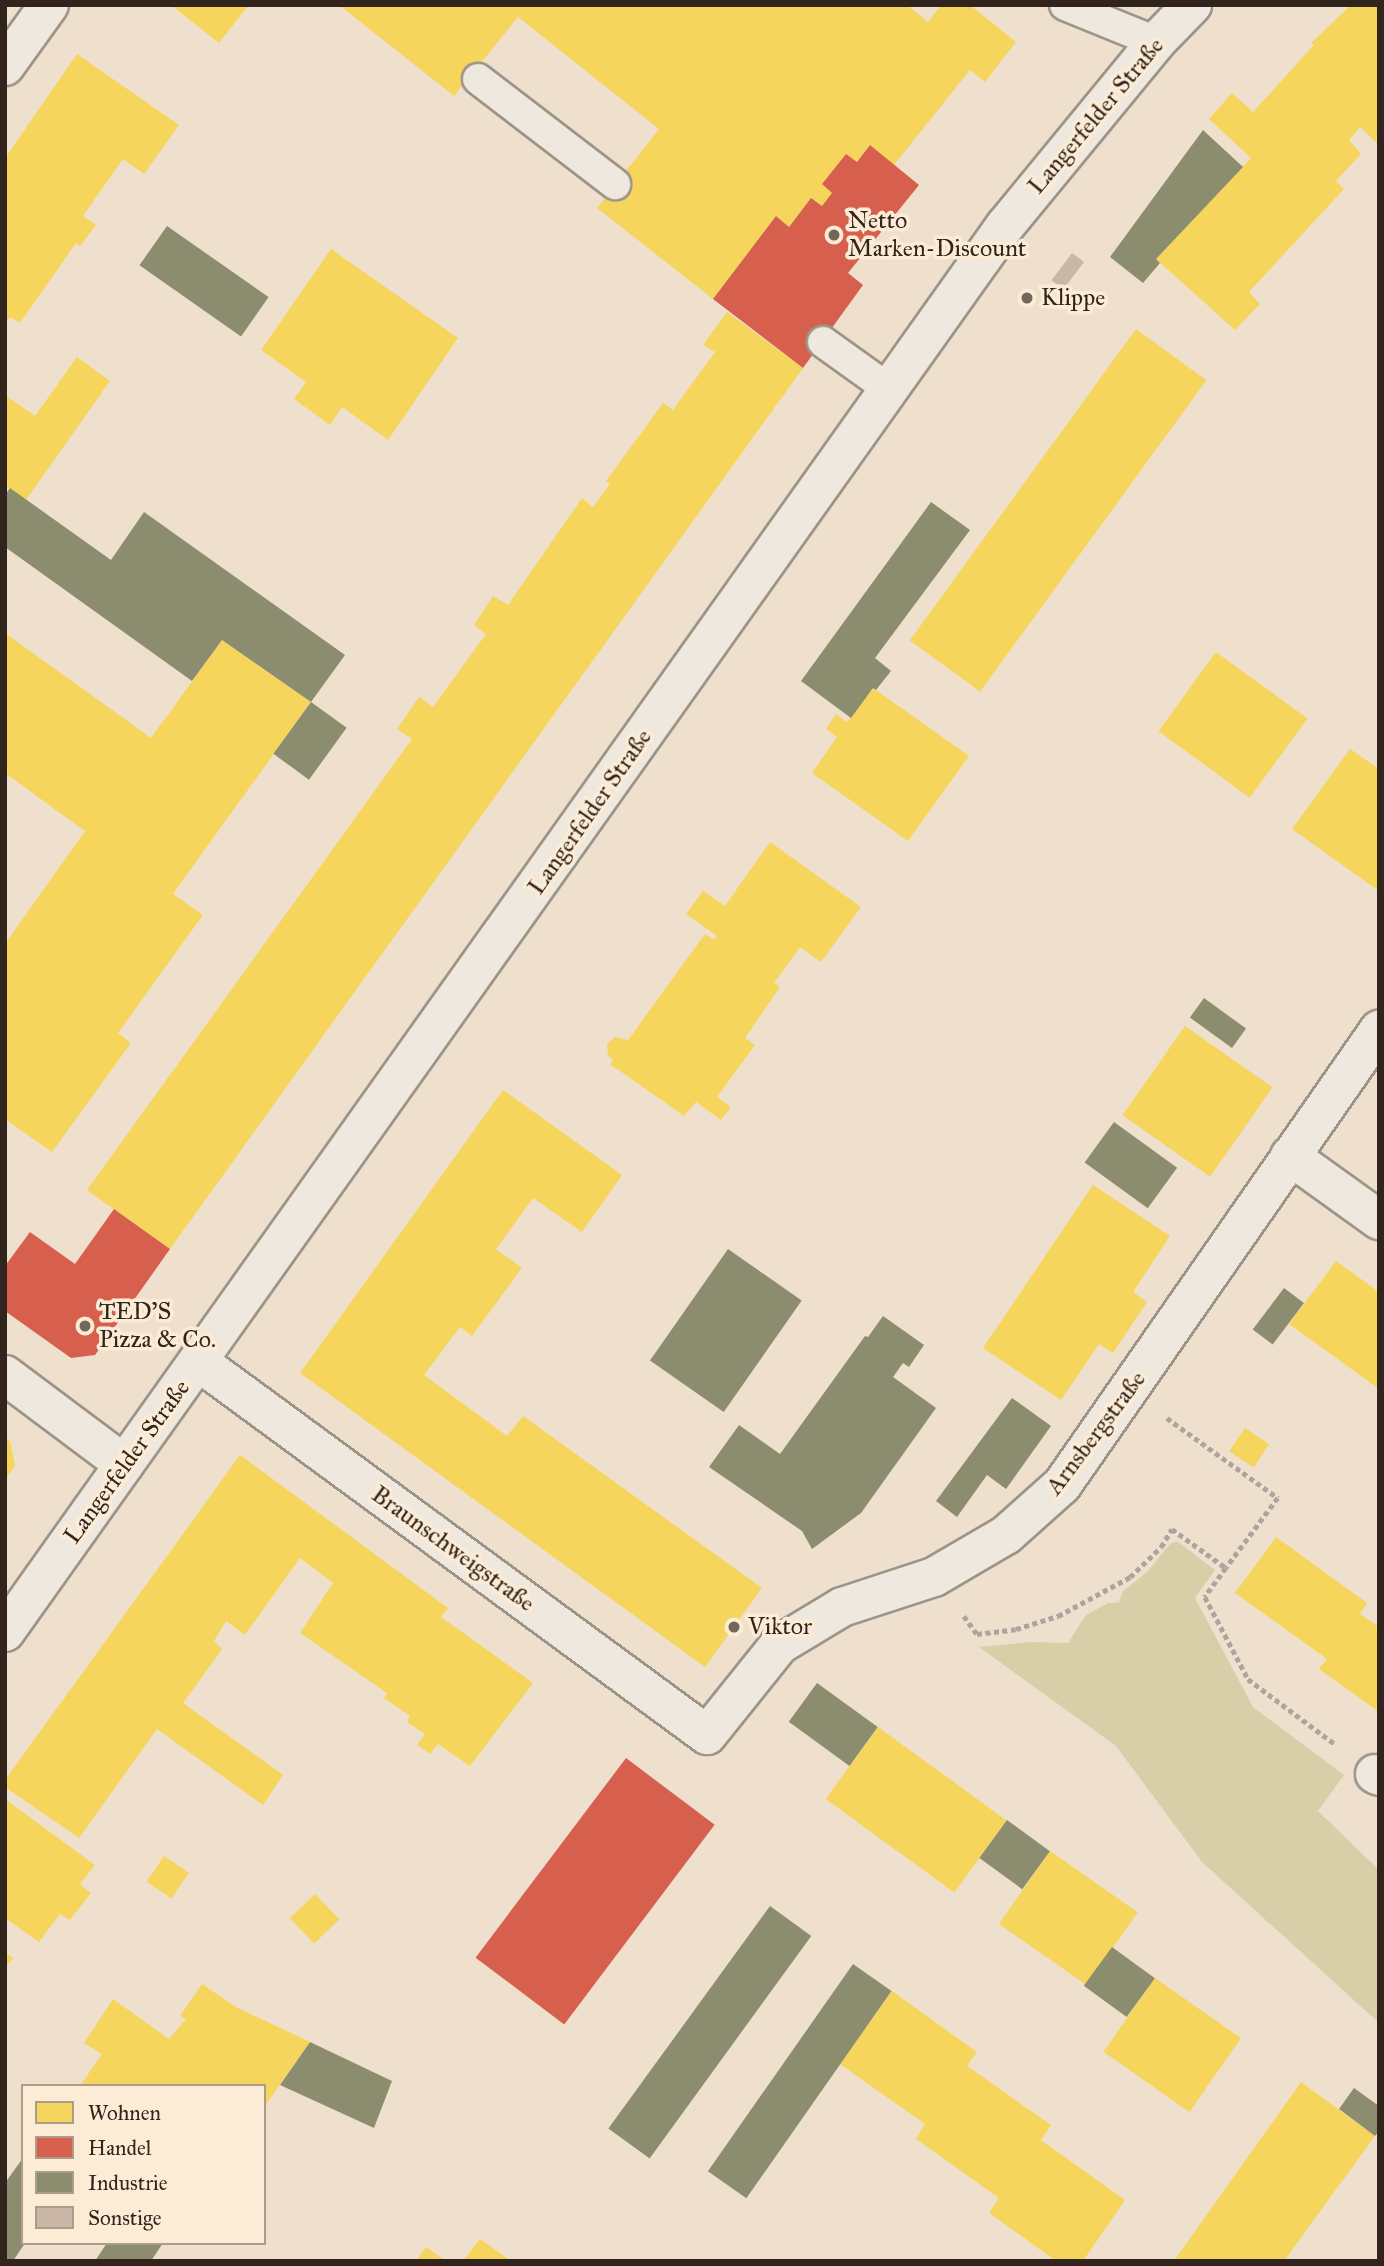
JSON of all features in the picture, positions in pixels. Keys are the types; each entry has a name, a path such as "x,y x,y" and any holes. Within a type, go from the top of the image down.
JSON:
{"main road":[{"path":"5,66 49,5"},
{"name":"Langerfelder Straße","path":"5,1632 1005,226 1156,42 1192,5"},
{"name":"Arnsbergstraße","path":"707,1735 779,1645 842,1607 934,1577 1006,1535 1062,1485 1379,1030"},
{"path":"1290,1156 1379,1220"},
{"name":"Braunschweigstraße","path":"199,1362 707,1735"},
{"path":"5,1376 124,1464"}],"lane":[{"path":"1065,5 1156,42"},
{"path":"478,79 615,184"},
{"path":"823,342 890,390"}],"path":[{"path":"1130,1391 1278,1498 1205,1597 1248,1679 1377,1775"},
{"path":"934,1577 977,1634 1016,1629 1086,1603 1130,1577 1161,1547 1172,1529 1226,1568"}],"shaded area":[{"path":"1177,1541 1215,1570 1195,1598 1253,1707 1344,1775 1318,1811 1379,1870 1379,2023 1202,1862 1116,1746 979,1647 1031,1642 1068,1643 1086,1615 1108,1603 1122,1602 1119,1601 1123,1591 1147,1572 1170,1544"}],"building: Wohnen":[{"path":"171,5 245,5 247,7 219,43"},
{"path":"339,5 907,5 928,22 941,5 970,5 1016,42 985,82 970,70 894,165 870,145 857,162 846,154 822,184 832,193 822,206 811,198 789,227 776,216 713,299 597,208 659,129 518,17 454,96"},
{"path":"1351,5 1379,5 1379,145 1360,127 1349,140 1361,154 1336,181 1344,189 1249,292 1260,304 1235,330 1156,259 1251,158 1209,119 1232,93 1253,112 1314,45 1311,43"},
{"path":"77,54 179,125 144,174 123,159 83,216 96,225 80,246 76,243 20,323 10,317 5,323 5,158"},
{"path":"331,249 458,338 388,440 342,407 330,425 294,399 306,382 261,350"},
{"path":"727,312 803,368 170,1249 87,1190 412,739 397,729 419,697 433,707 486,634 474,625 493,596 508,605 582,498 593,507 610,484 606,481 663,403 673,410 715,352 703,345"},
{"path":"1136,329 1206,380 980,692 910,640"},
{"path":"77,357 110,381 26,500 5,485 5,395 35,416"},
{"path":"5,633 151,738 222,640 311,702 173,894 203,915 118,1033 131,1043 52,1152 5,1119 5,944 85,831 5,773"},
{"path":"1216,652 1307,718 1250,798 1158,731"},
{"path":"873,688 969,756 908,841 812,773 837,737 826,729 836,714 847,722"},
{"path":"1350,749 1379,769 1379,891 1292,829"},
{"path":"770,842 861,907 821,962 800,947 774,983 780,987 745,1038 755,1045 717,1097 731,1107 721,1120 696,1102 684,1116 610,1064 613,1061 608,1055 607,1044 615,1037 628,1040 705,934 714,940 717,936 686,914 703,891 725,906"},
{"path":"1185,1026 1273,1087 1210,1177 1122,1115"},
{"path":"503,1090 622,1175 582,1232 533,1198 496,1249 522,1268 472,1336 460,1327 424,1375 507,1436 523,1416 762,1588 705,1667 300,1373"},
{"path":"1093,1185 1170,1236 1133,1292 1147,1302 1113,1353 1099,1344 1061,1400 983,1348"},
{"path":"1336,1261 1379,1292 1379,1389 1289,1324"},
{"path":"1245,1428 1269,1444 1253,1467 1229,1451"},
{"path":"5,1438 10,1441 15,1466 5,1480"},
{"path":"240,1455 448,1608 441,1617 533,1683 470,1766 438,1744 430,1754 417,1745 425,1734 407,1722 410,1716 384,1698 387,1693 300,1633 333,1583 300,1558 245,1635 226,1621 214,1641 222,1649 183,1703 283,1775 263,1805 157,1729 79,1838 5,1787 5,1780"},
{"path":"1276,1537 1367,1603 1360,1614 1379,1627 1379,1712 1319,1669 1327,1659 1235,1593"},
{"path":"878,1727 1007,1820 954,1892 826,1799"},
{"path":"5,1799 95,1865 80,1884 91,1893 70,1920 60,1914 39,1942 5,1918"},
{"path":"1050,1851 1138,1912 1087,1985 999,1924"},
{"path":"164,1856 189,1873 172,1898 147,1882"},
{"path":"315,1894 339,1919 314,1943 290,1918"},
{"path":"5,1952 13,1958 5,1968"},
{"path":"1155,1978 1241,2038 1189,2112 1103,2052"},
{"path":"202,1984 236,2007 310,2042 266,2104 266,2084 81,2084 102,2054 84,2043 113,1999 169,2039 186,2019 180,2016"},
{"path":"892,1991 977,2052 967,2066 1051,2125 1041,2140 1125,2200 1083,2261 1056,2261 989,2213 999,2198 916,2139 925,2124 840,2064"},
{"path":"1301,2082 1375,2136 1284,2261 1174,2261"},
{"path":"480,2239 511,2261 463,2261"},
{"path":"426,2247 446,2261 416,2261"}],"building: Handel":[{"path":"870,145 919,185 848,273 863,285 803,368 713,299 776,216 789,227 811,198 822,206 832,193 822,184 846,154 857,162"},
{"path":"114,1209 170,1249 95,1355 71,1358 5,1311 5,1266 30,1232 75,1264"},
{"path":"626,1758 715,1825 564,2024 476,1958"}],"building: Industrie":[{"path":"1203,130 1243,167 1156,259 1160,263 1143,283 1110,257"},
{"path":"167,226 269,297 241,336 139,265"},
{"path":"10,488 111,560 144,512 345,655 311,702 222,640 192,681 5,547 5,495"},
{"path":"931,502 970,530 875,658 891,671 876,690 873,688 851,718 801,681"},
{"path":"311,702 347,728 309,780 273,754"},
{"path":"1204,998 1246,1029 1232,1048 1190,1017"},
{"path":"1114,1122 1177,1168 1148,1208 1085,1162"},
{"path":"728,1249 802,1301 724,1412 650,1360"},
{"path":"1284,1288 1304,1303 1273,1345 1253,1330"},
{"path":"883,1316 924,1345 909,1367 903,1363 893,1377 936,1408 861,1513 812,1549 802,1531 709,1467 739,1425 780,1454 865,1336 868,1337"},
{"path":"1012,1398 1051,1426 1006,1489 987,1475 957,1517 936,1501"},
{"path":"817,1683 878,1727 849,1766 789,1722"},
{"path":"1007,1820 1050,1851 1022,1889 979,1858"},
{"path":"770,1906 811,1936 650,2158 608,2128"},
{"path":"1112,1947 1155,1978 1127,2017 1084,1986"},
{"path":"853,1964 892,1991 746,2198 708,2171"},
{"path":"310,2042 392,2081 374,2128 280,2085"},
{"path":"1354,2088 1379,2106 1379,2131 1375,2136 1339,2109"},
{"path":"21,2161 21,2245 24,2245 13,2261 5,2261 5,2183"},
{"path":"106,2245 162,2245 151,2261 95,2261"}],"building: Sonstige":[{"path":"1072,253 1084,262 1064,289 1052,280"}],"place":[{"name":"Netto Marken-Discount","path":"834,235"},
{"name":"Klippe","path":"1027,298"},
{"name":"TED'S Pizza & Co.","path":"85,1326"},
{"name":"Viktor","path":"734,1627"}]}
